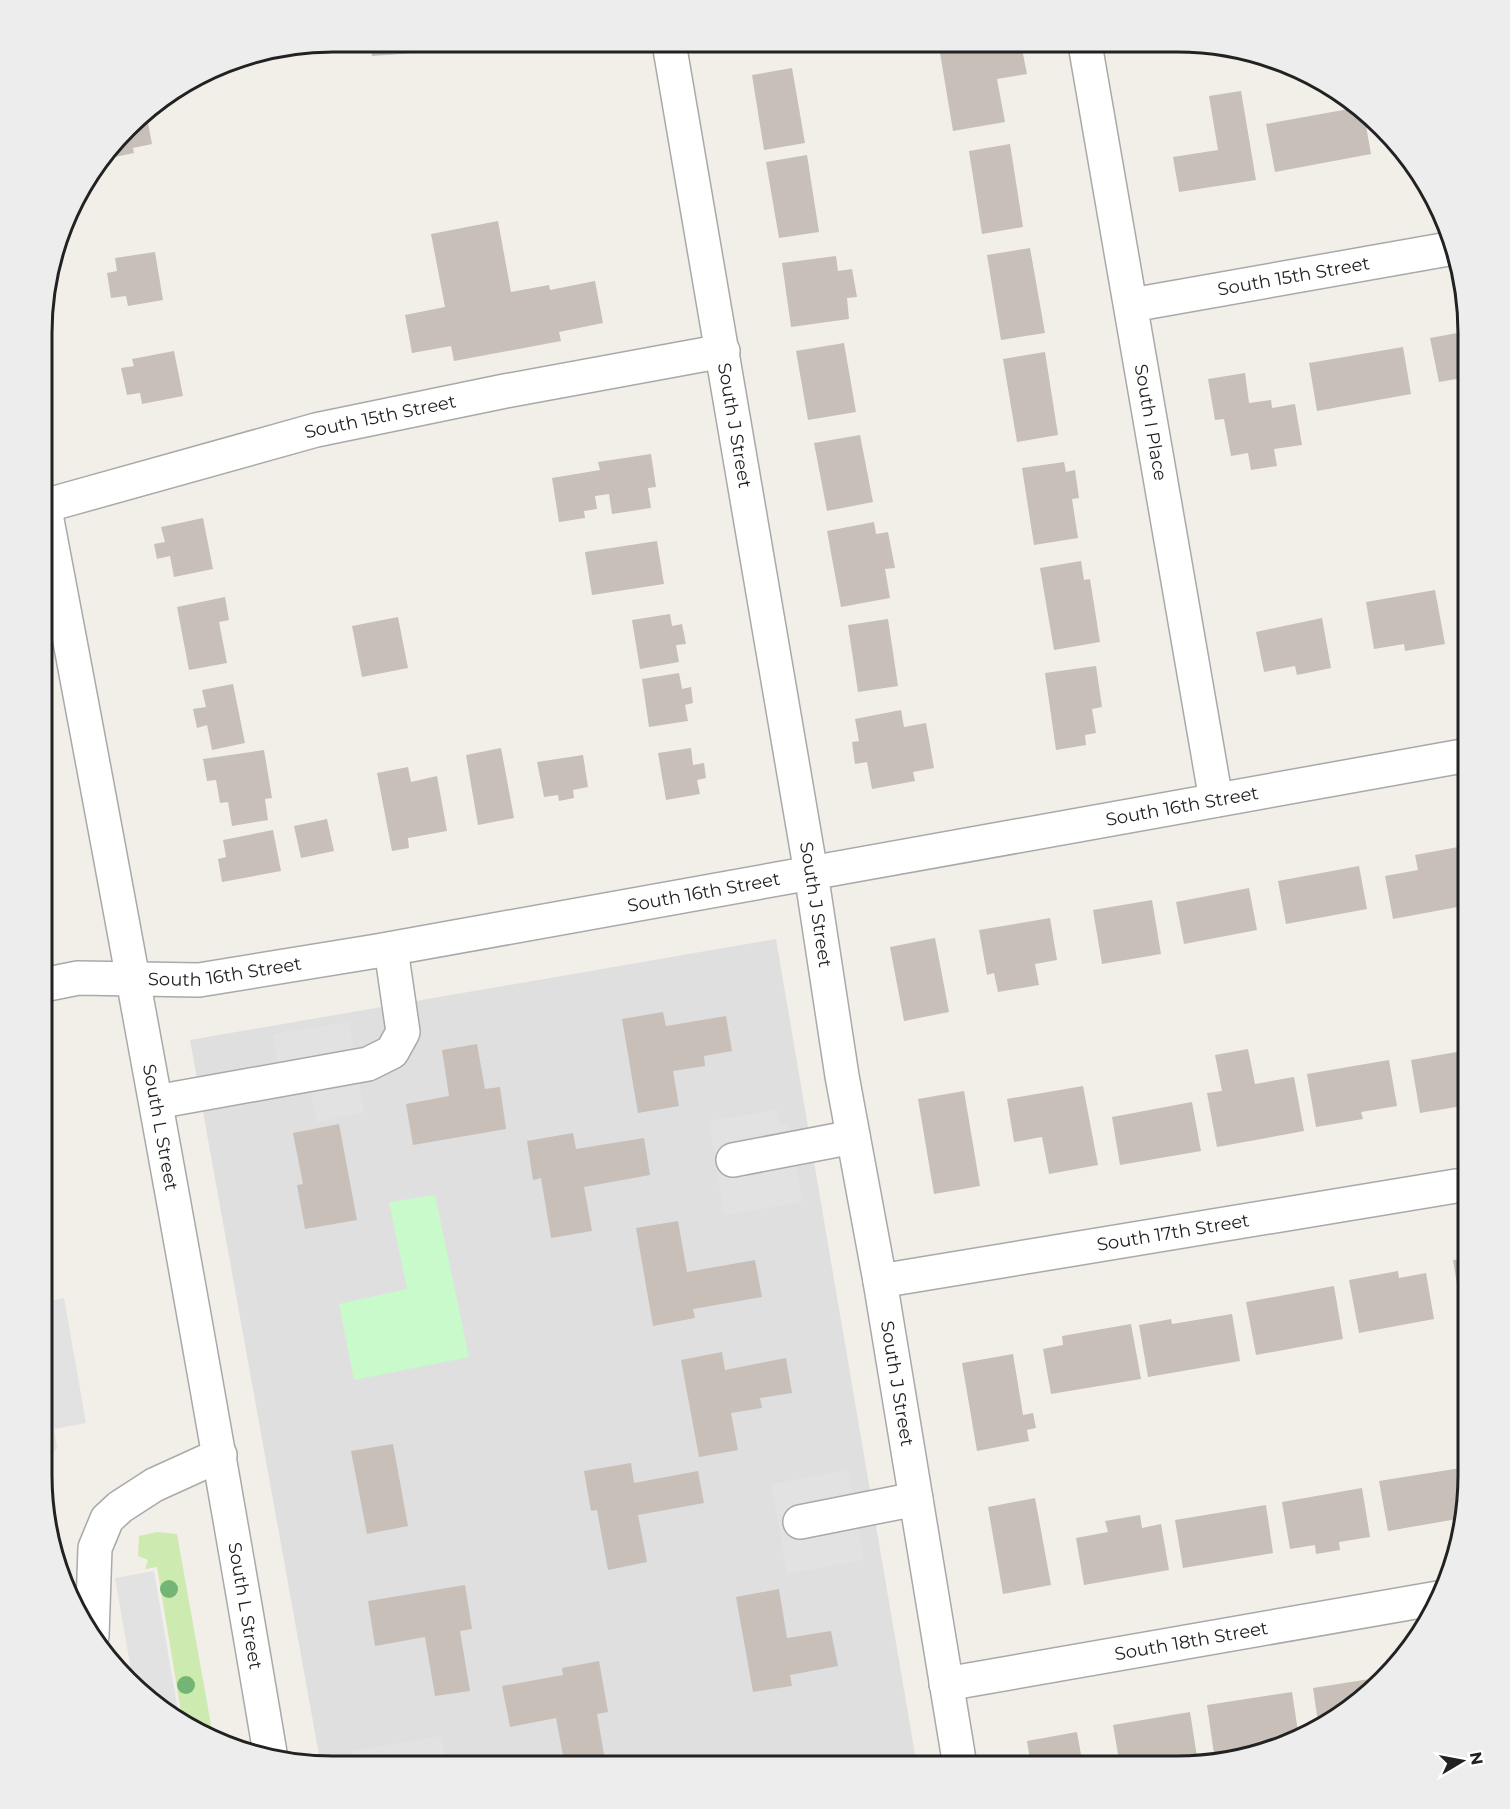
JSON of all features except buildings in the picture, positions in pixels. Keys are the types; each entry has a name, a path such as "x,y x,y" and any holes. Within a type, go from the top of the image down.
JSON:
{"street":[{"name":"South J Street","path":"671,52 723,351 958,1756"},
{"name":"South I Place","path":"1086,52 1216,800"},
{"name":"South 15th Street","path":"1132,305 1445,250"},
{"name":"South 15th Street","path":"52,503 316,430 505,391 723,351"},
{"name":"South L Street","path":"52,547 134,980 220,1455 269,1749"},
{"name":"South 16th Street","path":"52,983 78,978 200,980 391,949 1458,757"},
{"path":"156,1102 368,1064 392,1052 403,1032 391,949"},
{"path":"733,1160 853,1137"},
{"name":"South 17th Street","path":"880,1281 1458,1185"},
{"path":"93,1620 95,1548 107,1520 120,1507 154,1485 220,1455"},
{"path":"800,1522 916,1499"},
{"name":"South 18th Street","path":"946,1684 1429,1600"}],"shaded area":[{"path":"776,939 915,1756 319,1756 190,1040"},
{"path":"349,1022 364,1112 317,1122 310,1089 282,1093 273,1034"},
{"path":"777,1110 780,1125 789,1124 802,1202 724,1215 709,1121"},
{"path":"64,1298 86,1423 54,1429 57,1447 52,1456 52,1300"},
{"path":"848,1470 864,1560 787,1574 771,1484"},
{"path":"154,1571 178,1710 148,1687 131,1670 115,1578"},
{"path":"441,1736 445,1756 353,1756 352,1751"}],"green space":[{"path":"435,1195 469,1357 354,1380 339,1304 407,1289 389,1202"},
{"path":"157,1532 177,1534 212,1729 181,1711 157,1567 145,1569 148,1560 138,1556 139,1536"}]}
